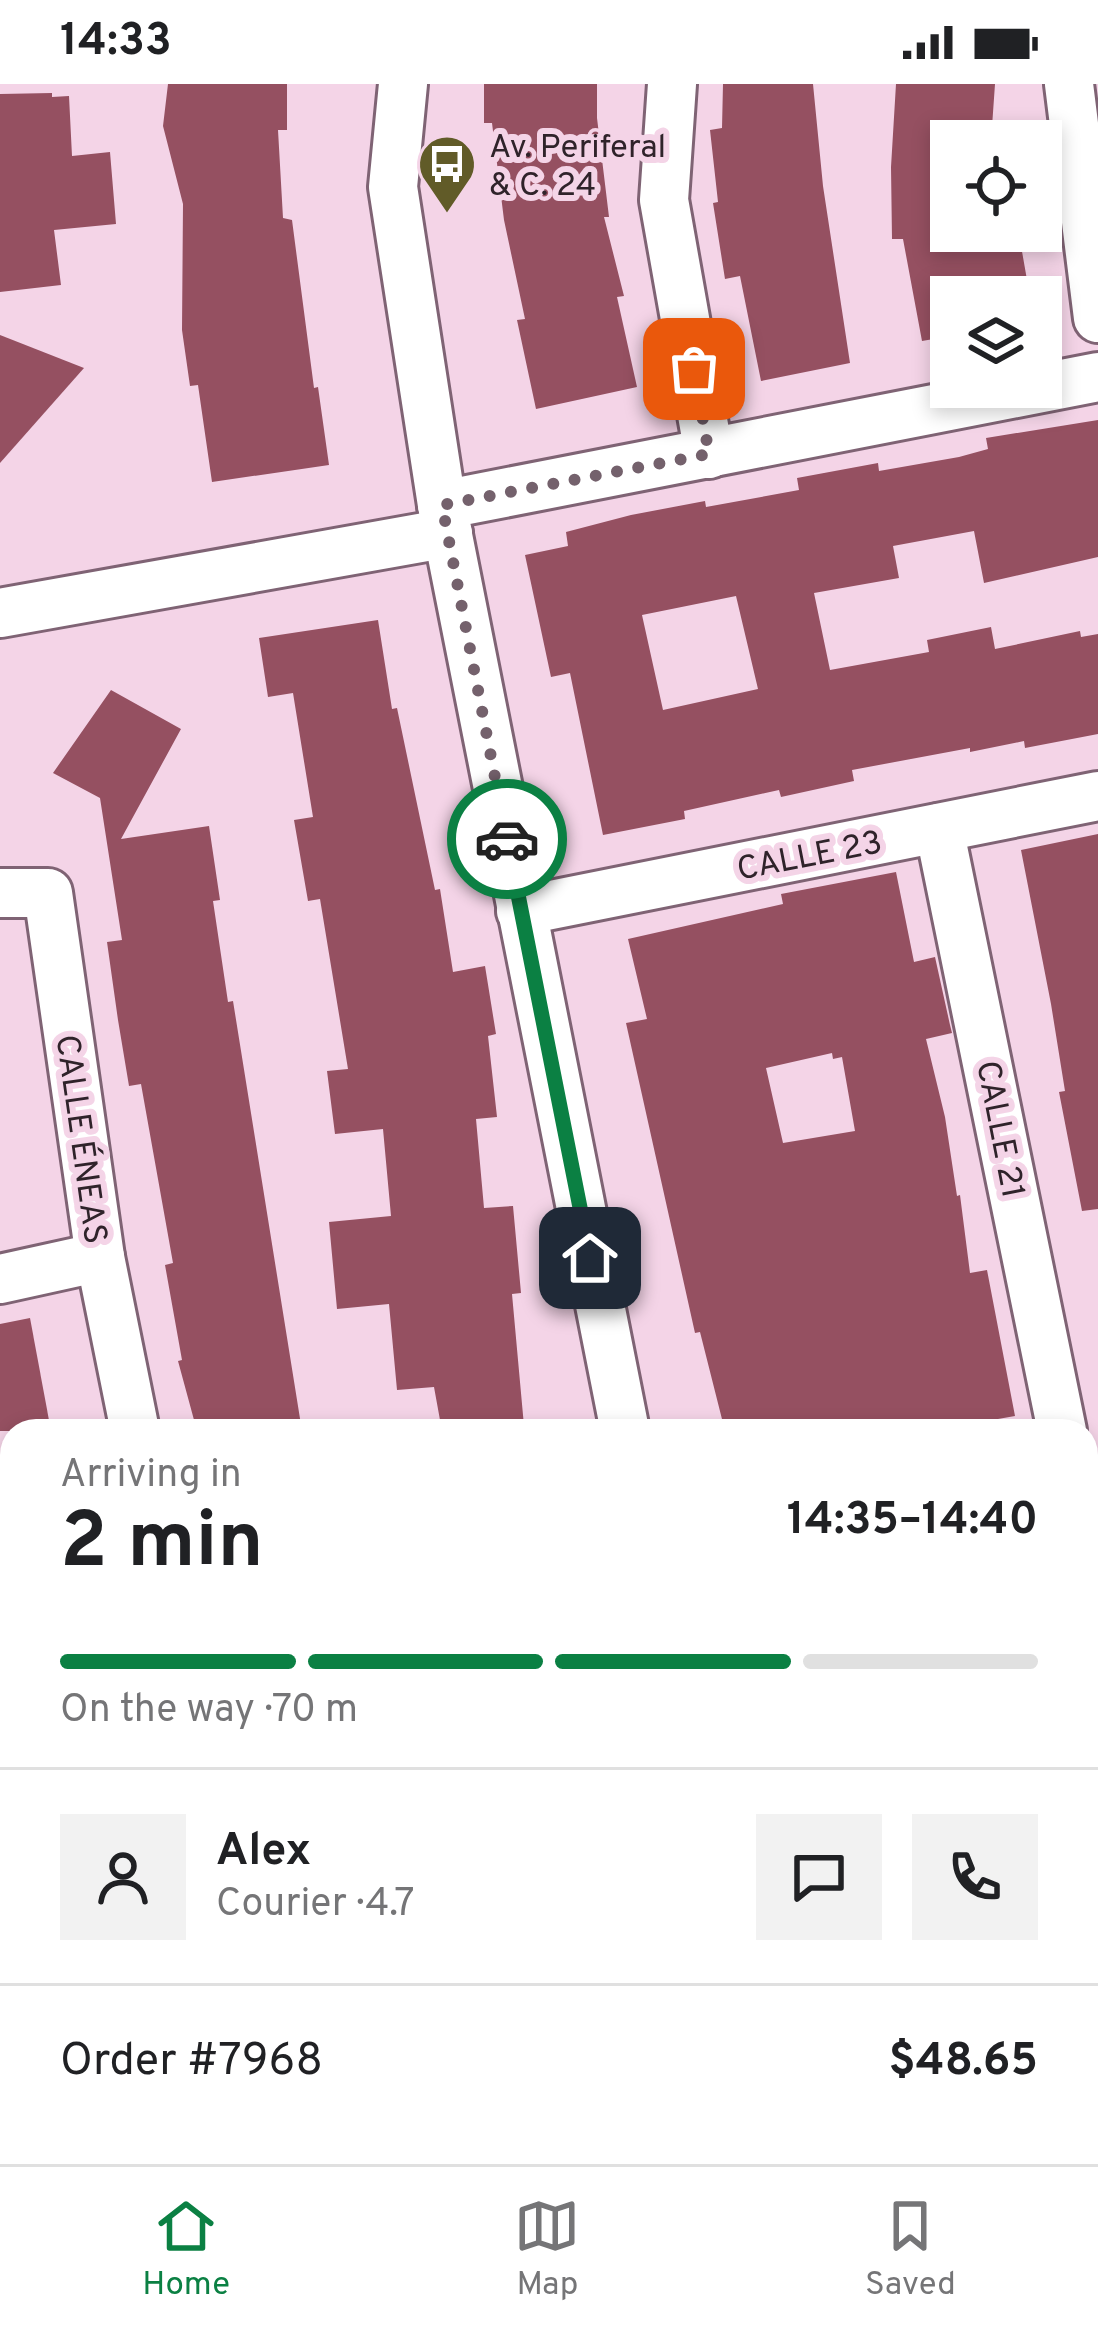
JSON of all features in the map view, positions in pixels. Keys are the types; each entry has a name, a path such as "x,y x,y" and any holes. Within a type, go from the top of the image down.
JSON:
{"street":[{"path":"404,84 393,187 445,519 623,1419"},
{"path":"672,84 664,200 709,454"},
{"path":"1069,84 1098,318"},
{"path":"0,613 445,519 709,454 1098,377"},
{"name":"CALLE 23","path":"521,910 1098,796"},
{"name":"CALLE 21","path":"939,828 1060,1419"},
{"name":"CALLE ÉNEAS","path":"0,893 48,893 100,1257 133,1419"},
{"path":"0,1279 100,1257"}],"building":[{"path":"168,84 287,84 287,130 278,130 283,218 292,220 329,465 212,482 198,385 190,386 182,330 183,204 163,126"},
{"path":"484,84 597,84 609,217 604,217 624,296 617,297 637,387 536,409 517,320 525,319 504,220 492,123 484,123"},
{"path":"723,84 813,84 850,363 761,381 740,276 725,279 713,203 718,202 710,130 722,128"},
{"path":"896,84 995,84 992,120 930,120 930,252 1022,252 1026,276 930,276 930,340 922,341 903,239 892,239"},
{"path":"52,93 52,97 69,96 72,156 110,152 116,224 54,230 61,285 0,292 0,94"},
{"path":"0,335 84,368 0,463"},
{"path":"1098,420 1098,557 984,583 974,531 893,546 899,578 814,593 830,670 929,652 927,640 991,627 995,649 1080,631 1081,637 1098,634 1098,734 1025,748 1024,741 970,752 970,748 852,770 854,781 781,797 779,790 684,811 685,819 603,835 570,673 551,677 525,555 568,546 566,532 631,515 799,490 797,478 878,463 879,471 959,457 988,449 986,438","holes":["736,596 758,689 663,710 642,615"]},
{"path":"378,620 392,709 397,708 435,890 440,889 453,972 485,966 496,1034 488,1036 497,1117 476,1119 484,1208 513,1206 521,1293 512,1294 523,1419 440,1419 434,1387 397,1390 389,1304 337,1309 329,1222 391,1216 383,1129 335,1134 327,1071 348,1069 320,899 308,901 294,820 313,817 293,693 268,697 259,638"},
{"path":"111,690 181,729 121,839 209,826 220,900 213,901 228,1002 233,1001 300,1419 194,1419 178,1361 182,1360 165,1265 173,1263 141,1084 129,1086 118,1020 107,942 122,940 100,798 53,773"},
{"path":"1098,834 1098,1209 1082,1211 1059,1092 1065,1091 1051,1004 1021,850"},
{"path":"896,872 914,962 935,957 952,1033 926,1039 960,1195 970,1273 987,1270 1015,1416 722,1419 700,1332 695,1333 626,1023 647,1019 628,939 783,904 781,894","holes":["832,1053 833,1059 842,1057 855,1131 783,1143 766,1068"]},
{"path":"30,1318 49,1419 0,1419 0,1324"}],"way so far":[{"path":"507,839 442,505 709,454 694,369"}],"place":[{"name":"Av. Periferal & C. 24","path":"447,215"}],"route":[{"path":"507,839 590,1258"}]}
